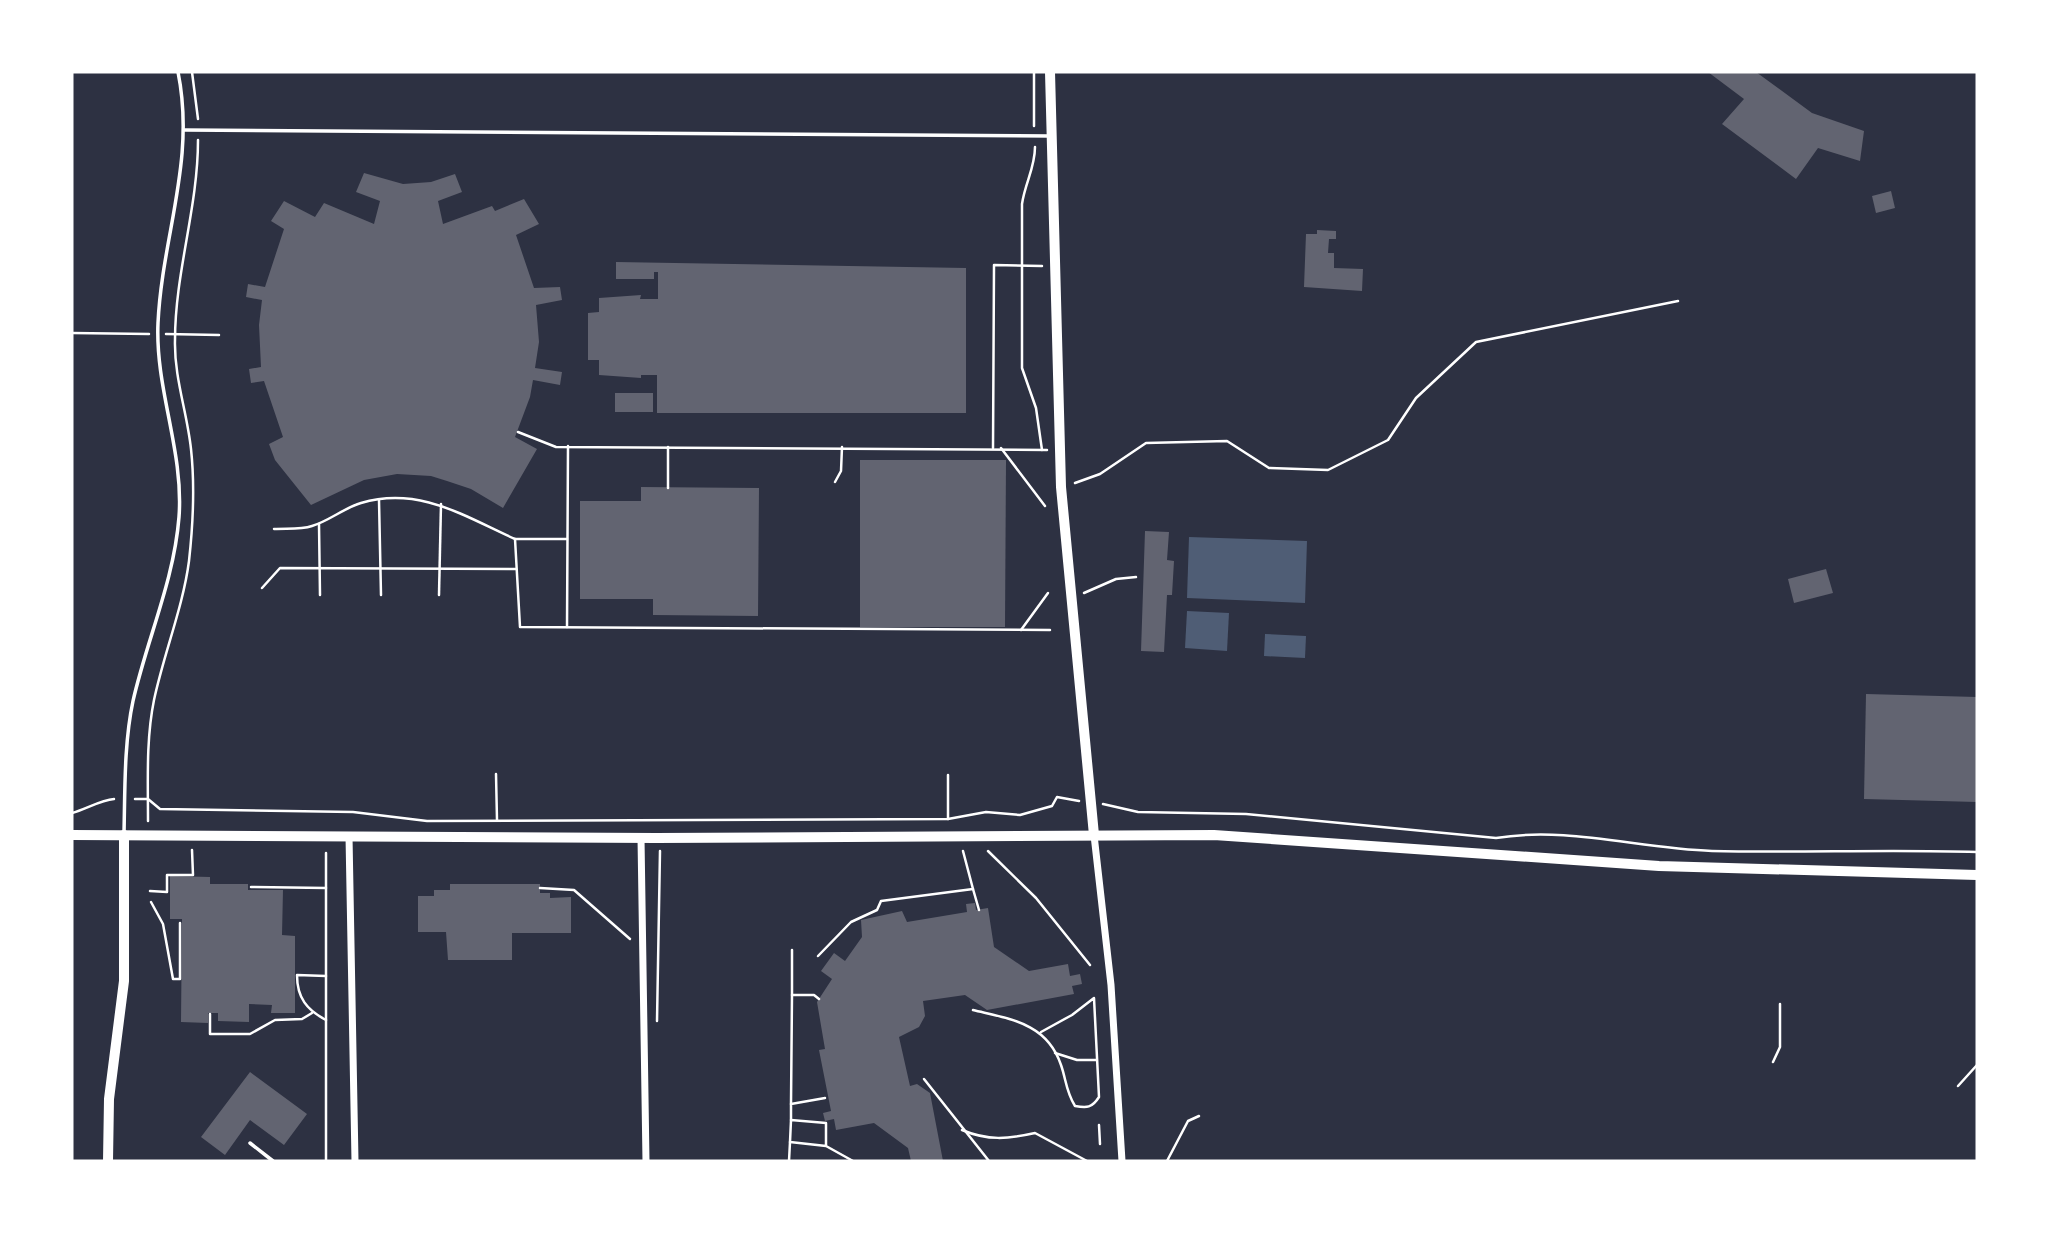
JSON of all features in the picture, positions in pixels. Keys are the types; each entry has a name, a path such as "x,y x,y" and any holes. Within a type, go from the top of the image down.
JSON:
{"main road":[{"path":"72,835 641,838 1214,835 1659,866 1977,875"}],"street":[{"path":"1051,72 1061,487 1111,985 1122,1161"},
{"path":"108,1161 109,1099 124,981 124,835"},
{"path":"349,836 355,1161"},
{"path":"641,838 646,1161"}],"lane":[{"path":"124,835 132,706 167,586 179,516 179,468 158,334 180,190 184,131 178,72"},
{"path":"184,131 1053,136"},
{"path":"250,1143 273,1161"}],"path":[{"path":"192,72 198,110"},
{"path":"1034,72 1034,108"},
{"path":"148,835 153,702 188,564 193,522 191,450 174,363 176,303 198,175 198,141"},
{"path":"518,432 550,446 1042,450 1036,408 1022,368 1022,204 1024,187 1035,166"},
{"path":"993,448 994,265 1044,266"},
{"path":"1075,483 1100,474 1146,443 1227,441 1269,468 1328,470 1388,440 1416,398 1476,342 1678,301"},
{"path":"72,333 219,335"},
{"path":"567,627 568,446"},
{"path":"668,447 668,488"},
{"path":"835,482 841,471 842,447"},
{"path":"1001,448 1045,506"},
{"path":"274,529 310,527 359,503 379,499 423,499 441,504 515,539 567,539"},
{"path":"379,499 381,594"},
{"path":"439,595 441,504"},
{"path":"319,524 320,594"},
{"path":"515,539 520,627 1050,630"},
{"path":"262,588 281,568 517,569"},
{"path":"1084,593 1116,579 1136,577"},
{"path":"1021,631 1048,593"},
{"path":"496,774 497,820"},
{"path":"948,775 948,819"},
{"path":"148,799 160,809 353,812 427,821 948,819 986,812 1020,815 1052,806 1057,797"},
{"path":"72,813 96,806 104,800"},
{"path":"1121,807 1138,812 1246,814 1496,838 1553,834 1702,850 1801,850 1834,853 1872,848 1977,852"},
{"path":"150,891 167,892 167,875 192,875 192,846"},
{"path":"657,1033 660,851"},
{"path":"963,851 979,910"},
{"path":"988,851 1036,898 1090,965"},
{"path":"326,853 326,1161"},
{"path":"251,887 326,888"},
{"path":"540,888 574,890 635,944"},
{"path":"818,956 850,922 877,910 881,901 973,889"},
{"path":"151,902 163,925 173,979 180,979 180,923"},
{"path":"789,1161 792,950"},
{"path":"326,976 297,975 302,1000 312,1013 326,1020"},
{"path":"792,995 814,995 819,999"},
{"path":"973,1010 1023,1022 1041,1032 1055,1053 1068,1094 1075,1106 1088,1108 1099,1097 1094,998 1072,1015 1041,1032"},
{"path":"1773,1062 1780,1047 1780,1004"},
{"path":"210,1014 210,1034 250,1034 275,1020 302,1019 312,1013"},
{"path":"275,1014 275,1020"},
{"path":"1055,1053 1077,1060 1098,1060"},
{"path":"1958,1087 1977,1065"},
{"path":"923,1079 989,1161"},
{"path":"791,1104 825,1098"},
{"path":"1167,1161 1188,1121 1199,1116"},
{"path":"791,1120 826,1122 826,1146"},
{"path":"1099,1125 1100,1144"},
{"path":"962,1130 979,1137 1009,1140 1035,1133 1087,1161"},
{"path":"790,1142 826,1146 853,1161"}],"water":[{"path":"1189,537 1307,541 1305,603 1187,598"},
{"path":"1187,611 1229,613 1227,651 1185,648"},
{"path":"1265,634 1306,636 1305,658 1264,656"}],"building":[{"path":"1708,72 1756,72 1812,113 1864,131 1860,161 1818,148 1796,179 1722,124 1744,99"},
{"path":"364,173 403,184 431,182 455,174 462,192 438,201 443,224 492,206 495,211 524,199 539,224 516,235 534,288 560,287 562,300 536,305 539,342 535,368 562,372 560,385 533,380 530,397 515,437 537,449 503,508 471,489 447,481 431,476 397,474 364,480 311,505 275,460 269,444 283,437 264,381 251,383 249,369 261,367 259,325 262,300 246,297 248,284 265,287 284,229 271,221 284,201 315,217 324,203 374,224 380,201 356,192"},
{"path":"1891,191 1895,208 1876,213 1872,196"},
{"path":"1317,230 1336,231 1336,239 1329,239 1328,253 1334,253 1334,268 1363,269 1362,291 1304,287 1306,234 1317,234"},
{"path":"616,262 966,268 966,413 657,413 657,375 641,375 641,378 599,375 599,360 588,360 588,313 599,312 599,298 641,295 640,299 658,299 658,272 654,272 654,279 616,279"},
{"path":"615,393 653,393 653,412 615,412"},
{"path":"860,460 1006,460 1005,627 860,627"},
{"path":"641,487 759,488 758,616 653,615 653,599 580,599 580,501 641,501"},
{"path":"1145,531 1169,532 1167,560 1174,561 1172,595 1167,595 1164,652 1141,651"},
{"path":"1826,569 1833,593 1794,603 1788,579"},
{"path":"1866,694 1977,697 1977,802 1864,799"},
{"path":"170,876 210,877 210,884 248,884 248,890 283,890 282,935 295,936 295,1013 271,1013 272,1005 249,1004 249,1022 218,1021 218,1013 208,1013 208,1023 181,1022 182,919 170,919"},
{"path":"450,884 540,884 540,893 550,893 550,898 571,897 571,933 512,933 512,960 448,960 446,932 418,932 418,896 434,896 434,890 450,890"},
{"path":"975,903 976,910 988,908 994,947 1029,971 1068,964 1070,976 1080,974 1082,984 1072,986 1074,994 987,1010 965,995 923,1001 925,1016 919,1027 899,1037 910,1086 917,1084 930,1093 943,1161 911,1161 908,1148 874,1123 836,1130 834,1119 825,1121 823,1113 831,1111 819,1050 825,1049 817,1002 832,979 821,971 834,953 845,961 862,937 861,920 902,911 907,922 967,912 966,904"},
{"path":"250,1072 307,1114 284,1145 250,1120 225,1155 201,1137"}]}
